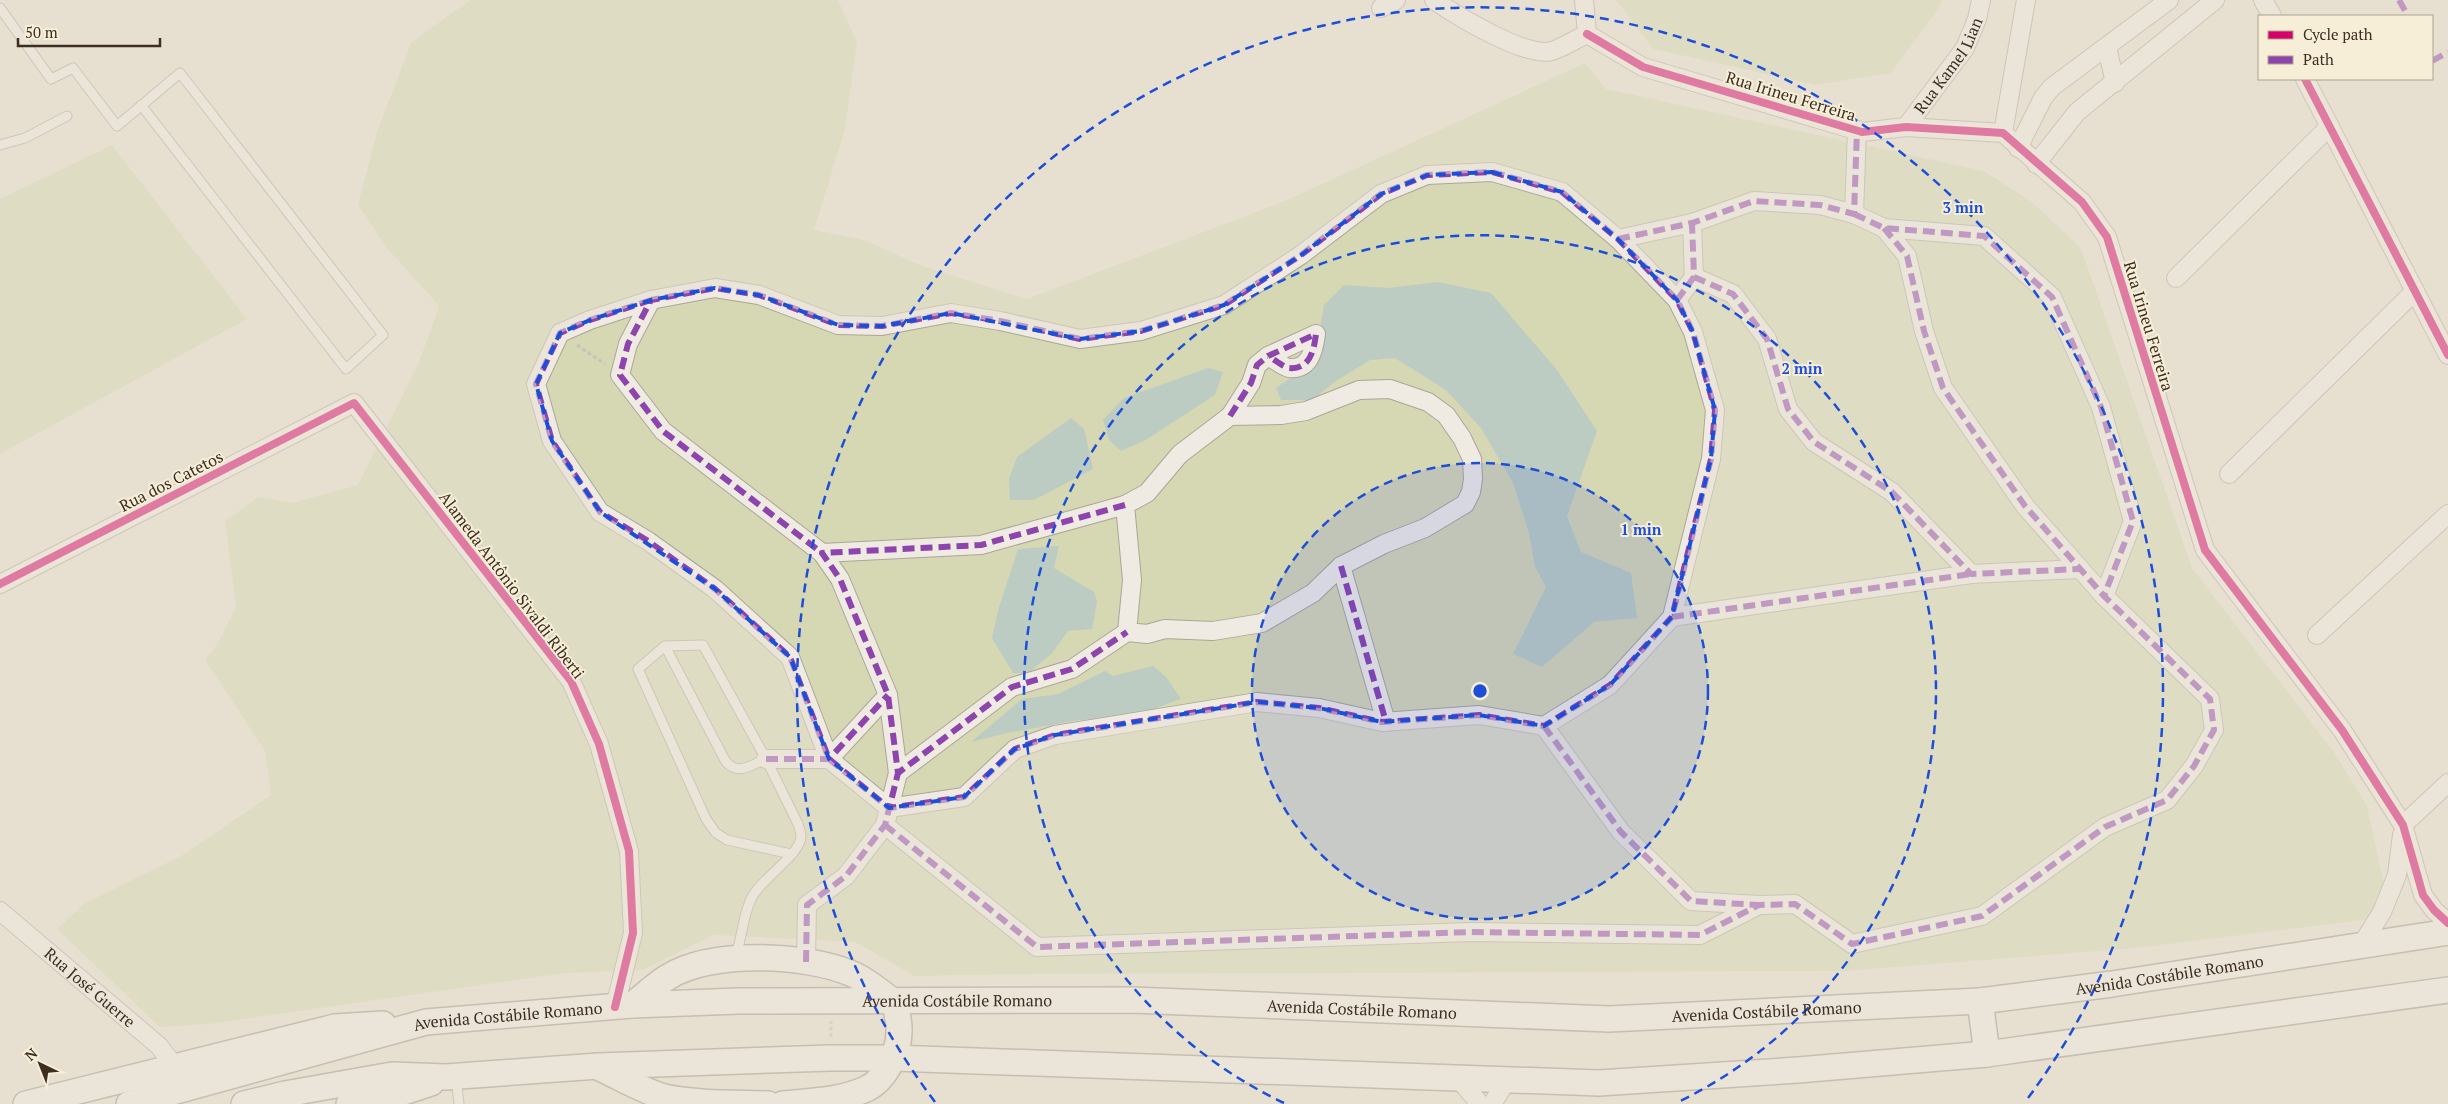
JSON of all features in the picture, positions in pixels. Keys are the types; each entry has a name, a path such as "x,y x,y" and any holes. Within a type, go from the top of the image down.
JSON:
{"main road":[{"name":"Avenida Costábile Romano","path":"129,1104 278,1065 426,1022 624,1006 739,1001 1132,1000 1609,1019 1980,1001 2448,932"},
{"path":"624,1006 668,976 708,962 735,959 806,962 850,973 894,1002 900,1028 893,1058 881,1077 867,1089 832,1099 783,1104"},
{"path":"244,1104 284,1094 392,1075 451,1077 598,1066 786,1059 893,1058 1599,1083 1798,1070 1988,1054 2448,990"},
{"path":"1980,1001 1988,1054"},
{"path":"26,1104 335,1027 426,1022"},
{"path":"598,1066 641,1089 666,1097 701,1103 768,1104"},
{"path":"348,1104 407,1091 451,1077"}],"street":[{"path":"1434,0 1450,11 1520,48 1551,51 1587,34 1584,0"},
{"name":"Rua Kamel Lian","path":"1906,127 1965,48 1977,19 1981,0"},
{"path":"2003,134 2026,0"},
{"path":"2018,148 2043,98 2052,87 2170,0"},
{"path":"2036,164 2078,112 2115,84 2215,0"},
{"path":"2263,0 2271,15"},
{"name":"Rua Irineu Ferreira","path":"1587,34 1643,67 1857,130 1906,127 2003,134 2082,202 2107,237 2205,550 2342,730 2403,825 2423,895 2434,910 2448,923"},
{"path":"2107,47 2115,84"},
{"path":"2306,80 2448,354"},
{"path":"2176,278 2330,126"},
{"path":"1854,214 1857,130"},
{"path":"887,816 964,797 1015,749 1055,735 1257,702 1319,708 1386,722 1479,715 1544,726 1610,685 1672,617 1711,459 1716,410 1693,332 1676,300 1618,239 1562,192 1492,172 1426,175 1381,194 1301,255 1224,305 1141,331 1080,339 951,312 882,326 838,326 759,295 716,288 651,300 590,320 560,333 536,384 552,441 600,512 648,540 715,589 790,657 829,759 887,816 1037,947 1470,932 1700,935 1759,905"},
{"path":"1618,239 1692,223 1754,201 1820,206 1854,214 1884,228 1984,236 2052,297 2101,407 2133,521 2104,596"},
{"path":"1676,300 1694,277 1692,223"},
{"path":"1544,726 1621,832 1691,901 1759,905 1795,904 1852,944 1982,916 2105,827 2167,800 2194,766 2214,730 2210,699 2104,596 2079,569 2025,506 1943,388 1924,331 1907,256 1884,228"},
{"path":"1694,277 1733,294 1767,339 1788,409 1814,442 1892,492 1971,574"},
{"path":"2229,474 2415,291"},
{"path":"651,300 628,344 620,375 663,431 822,553 840,579 888,695 898,773 887,816 846,876 807,905 806,962"},
{"path":"822,553 982,545 1125,505 1147,493 1180,454 1230,416 1252,383 1257,365 1268,356"},
{"path":"898,773 1012,687 1072,668 1127,632 1148,634 1165,629 1213,630 1262,623 1312,593 1341,566 1384,544 1425,528 1465,504 1471,492 1472,459 1462,438 1446,416 1428,402 1390,389 1359,390 1306,411 1281,415 1230,416"},
{"name":"Rua dos Catetos","path":"0,584 354,403"},
{"name":"Alameda Antônio Sivaldi Riberti","path":"354,403 571,681 599,744 629,851 633,933 624,1006"},
{"path":"1125,505 1132,580 1127,632"},
{"path":"2317,635 2448,514"},
{"path":"1341,566 1386,722"},
{"path":"1672,617 1971,574 2079,569"},
{"path":"766,759 829,759 888,695"},
{"path":"2361,946 2382,912 2397,876 2403,825 2448,783"},
{"name":"Rua José Guerre","path":"0,911 159,1046 175,1066"},
{"path":"1458,1078 1480,1104"},
{"path":"1492,1104 1508,1079"}],"lane":[{"path":"0,8 51,80 73,68 117,126 141,105 180,73 383,335 346,369 141,105"},
{"path":"0,145 25,138 67,116"},
{"path":"735,959 751,899 760,885 791,854 801,836 798,824 766,759 703,645 665,646 638,669 706,819 716,833 727,840 791,854"},
{"path":"665,646 726,762 733,769 741,770 766,759"},
{"path":"451,1077 460,1104"}],"path":[{"path":"560,333 620,375"}],"highlighted area":[{"path":"1492,172 1562,192 1618,239 1677,300 1693,332 1715,410 1711,459 1672,617 1610,685 1544,726 1479,715 1382,722 1319,708 1257,702 1055,735 1015,749 964,797 889,808 829,759 790,657 715,589 600,512 552,441 536,384 560,333 590,320 651,300 715,288 759,295 838,325 882,326 951,313 1080,339 1141,331 1224,305 1301,255 1381,194 1427,175"}],"green space":[{"path":"470,0 838,0 857,42 845,130 814,230 864,240 922,266 1027,299 1285,201 1585,63 1606,89 1984,171 2032,202 2081,248 2192,568 2334,752 2367,806 2385,889 2372,919 2137,948 1846,971 914,976 855,942 714,935 643,970 566,973 209,1024 160,1027 57,929 85,903 181,856 271,795 265,751 205,660 218,643 236,607 225,521 258,497 292,503 358,485 419,362 439,306 387,248 358,205 377,132 411,43"},
{"path":"1616,0 1942,0 1941,5 1891,73 1816,85 1653,49"},
{"path":"112,145 247,319 0,454 0,199"}],"shaded area":[{"path":"1438,282 1491,293 1557,370 1597,431 1567,516 1581,552 1631,573 1637,618 1594,622 1542,667 1513,654 1546,587 1535,567 1529,533 1513,483 1481,428 1446,390 1395,358 1370,360 1336,381 1312,400 1281,400 1276,388 1320,358 1318,340 1324,305 1344,285 1389,288"},
{"path":"1208,368 1223,372 1215,395 1144,441 1121,451 1109,440 1103,420 1124,398"},
{"path":"1071,418 1084,429 1093,469 1034,500 1010,500 1009,479 1017,457"},
{"path":"1059,546 1054,568 1094,592 1097,602 1092,629 1068,631 1052,653 1028,673 1013,673 992,638 999,607 1018,549"},
{"path":"1153,666 1166,677 1181,699 1129,718 1079,720 1007,733 971,742 1022,699 1058,694 1105,671 1113,676"}],"marked path":[{"path":"2399,0 2407,15"},
{"path":"2433,60 2448,52"},
{"path":"1618,239 1692,223 1754,201 1820,205 1854,214 1857,130"},
{"path":"651,300 590,320 560,333 536,384 552,441 600,512 648,541 715,589 790,657 829,759 889,808 964,797 1015,749 1055,735 1257,702 1319,708 1382,722 1479,715 1544,726 1610,685 1672,617 1711,459 1715,410 1693,332 1677,300 1618,239 1562,192 1492,172 1427,175 1381,194 1301,255 1224,305 1141,331 1080,339 1000,321 951,313 882,326 838,325 759,295 715,288 651,300 628,344 620,375 663,431 822,553"},
{"path":"885,825 1037,947 1470,932 1700,935 1759,905 1795,904 1852,944 1982,916 2105,827 2167,800 2194,766 2214,730 2210,699 2104,596 2133,521 2101,407 2052,297 1984,236 1884,228 1854,214"},
{"path":"1677,300 1694,277 1692,223"},
{"path":"1884,228 1907,256 1924,331 1943,388 2025,506 2104,596"},
{"path":"1694,277 1733,294 1767,339 1788,409 1814,442 1892,492 1971,574 2079,569"},
{"path":"1230,416 1251,383 1257,365 1268,356 1316,334 1310,358 1302,366 1289,368 1268,356"},
{"path":"1125,505 981,545 822,553 840,579 888,695 898,773 1012,687 1072,669 1127,632"},
{"path":"1341,566 1386,722"},
{"path":"1672,617 1971,574"},
{"path":"766,759 829,759 888,695"},
{"path":"1544,726 1621,832 1691,901 1759,905"},
{"path":"806,962 807,905 846,876 885,825 898,773"}],"cycle path":[{"path":"1587,34 1643,67 1862,132 1906,127 2003,133 2082,202 2107,237 2205,550 2342,730 2403,825 2423,895 2434,910 2448,923"},
{"path":"2306,80 2448,355"},
{"path":"0,584 354,403 571,681 599,744 629,851 633,933 615,1007"}]}
